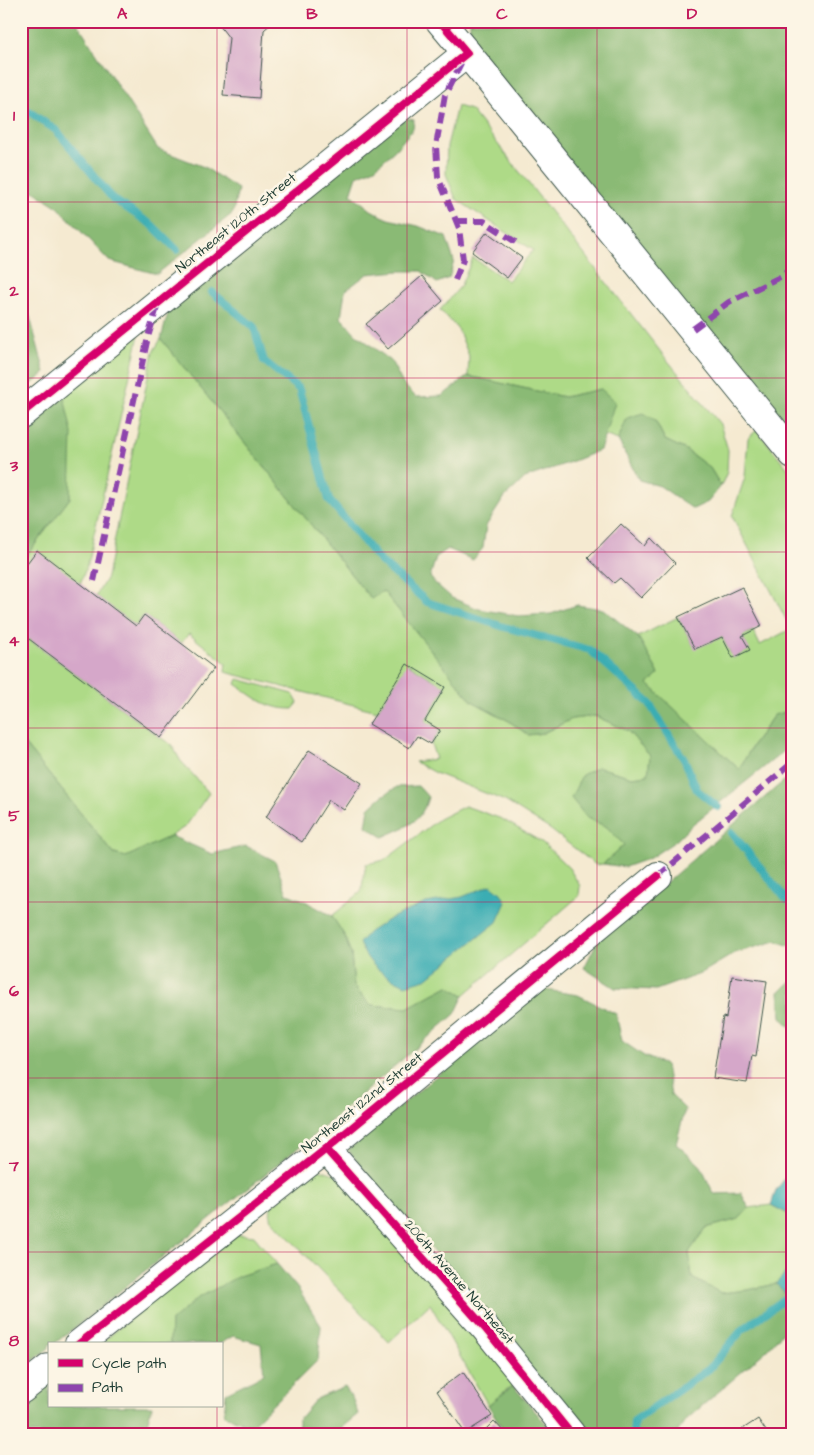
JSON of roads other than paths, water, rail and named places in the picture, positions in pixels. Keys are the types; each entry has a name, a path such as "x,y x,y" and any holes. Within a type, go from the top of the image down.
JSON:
{"street":[{"path":"440,21 793,454"},
{"name":"Northeast 120th Street","path":"21,414 467,53"},
{"name":"Northeast 122nd Street","path":"82,1342 326,1149 658,876"},
{"name":"206th Avenue Northeast","path":"326,1149 485,1328 571,1434"},
{"path":"21,1390 48,1369"}],"water":[{"path":"491,885 501,893 506,902 497,922 426,979 405,985 390,977 372,964 359,943 369,932 391,918 426,903 462,897"},
{"path":"793,1168 793,1219 788,1214 771,1205 776,1190"},
{"path":"793,1264 793,1318 789,1296 776,1284"}],"waterway":[{"path":"21,106 57,131 113,199 152,225 177,250"},
{"path":"212,292 254,327 264,361 299,389 329,500 379,560 427,602 504,627 590,650 649,703 685,761 697,790 718,807"},
{"path":"732,833 785,898 793,904"},
{"path":"633,1434 634,1421 709,1369 742,1330 789,1296"}]}
